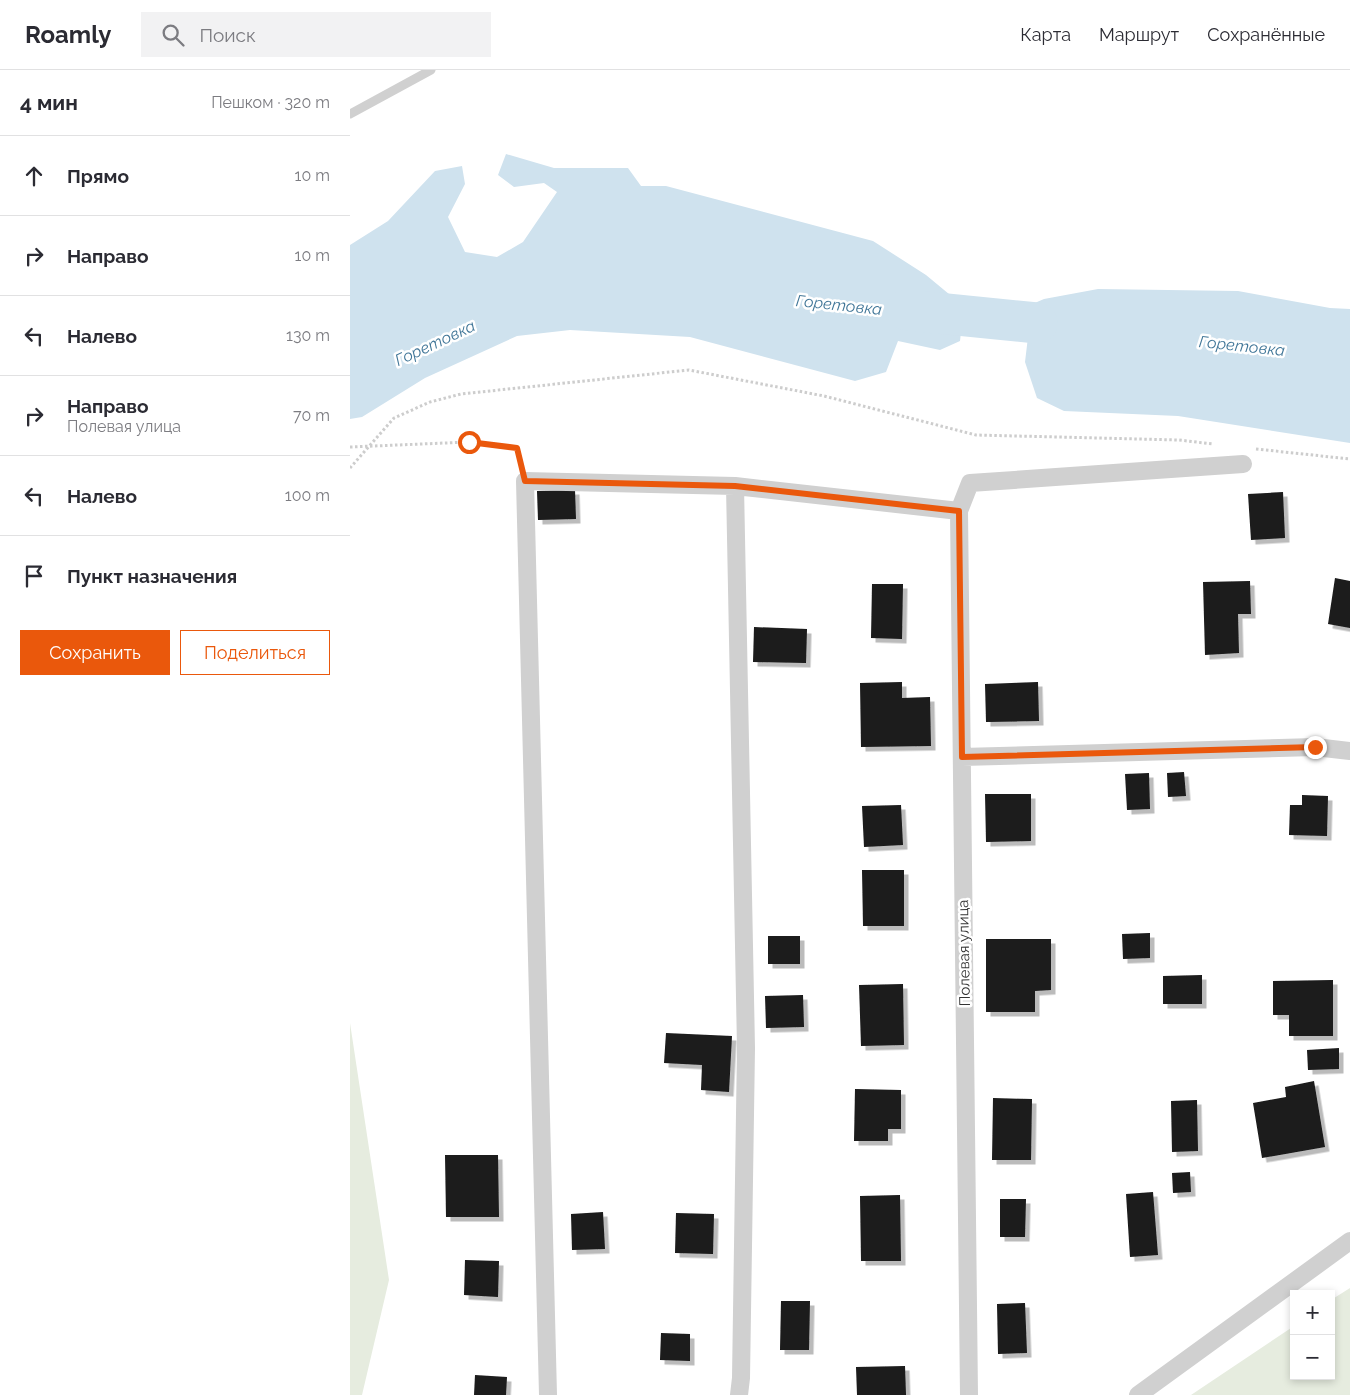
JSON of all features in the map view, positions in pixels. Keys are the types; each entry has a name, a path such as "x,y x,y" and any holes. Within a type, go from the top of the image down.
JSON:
{"street":[{"path":"548,1395 525,481 735,486 959,511 970,483 1243,464"},
{"path":"735,486 746,1048 739,1395"},
{"name":"Полевая улица","path":"959,511 969,1395"},
{"path":"962,757 1315,747 1350,751"},
{"path":"1138,1395 1350,1241"}],"lane":[{"path":"350,114 430,70"}],"path":[{"path":"350,468 394,418 430,402 461,394 689,370 824,396 976,435 1179,440 1217,444"},
{"path":"350,447 469,442 517,448 525,481"},
{"path":"1255,449 1350,459"}],"shaded area":[{"path":"350,1023 389,1280 362,1395 350,1395"},
{"path":"1350,1288 1350,1395 1191,1395 1290,1329 1290,1380 1335,1380 1335,1297"}],"water":[{"path":"506,154 554,168 628,168 641,186 666,186 873,241 926,275 961,304 963,315 960,341 940,350 898,341 886,372 855,381 690,337 570,330 517,336 425,378 362,417 350,419 350,245 388,221 435,171 462,166 465,184 448,217 465,252 497,257 523,242 557,192 544,183 514,187 498,175"},
{"path":"1098,289 1238,291 1330,308 1350,309 1350,443 1178,416 1064,411 1037,398 1025,362 1028,337 1014,331 995,337 982,333 980,317 985,306 1016,311 1044,299"}],"building":[{"path":"575,490 576,519 538,520 537,491"},
{"path":"1283,492 1285,538 1251,540 1248,494"},
{"path":"1335,578 1350,581 1350,628 1328,624"},
{"path":"1250,581 1251,614 1238,614 1239,653 1205,655 1203,582"},
{"path":"872,584 903,584 902,639 871,638"},
{"path":"754,627 807,629 806,663 753,662"},
{"path":"902,682 902,698 930,697 931,746 861,747 860,683"},
{"path":"1038,682 1039,721 986,722 985,684"},
{"path":"1184,772 1186,796 1168,797 1167,773"},
{"path":"1149,773 1150,809 1127,810 1125,774"},
{"path":"985,794 1031,794 1031,841 986,842"},
{"path":"1302,795 1328,796 1327,836 1289,835 1290,805 1302,805"},
{"path":"901,805 903,845 864,847 862,806"},
{"path":"862,870 904,870 904,926 863,926"},
{"path":"1150,933 1150,958 1123,959 1122,934"},
{"path":"768,936 800,936 800,964 768,964"},
{"path":"986,939 1051,939 1051,990 1035,991 1035,1012 986,1012"},
{"path":"1202,975 1202,1004 1163,1004 1163,976"},
{"path":"1333,980 1333,1036 1289,1036 1289,1015 1273,1015 1273,981"},
{"path":"903,984 904,1045 861,1046 859,985"},
{"path":"803,995 804,1027 766,1028 765,996"},
{"path":"666,1033 732,1036 729,1092 701,1090 702,1065 664,1063"},
{"path":"1339,1048 1339,1069 1308,1070 1307,1050"},
{"path":"1314,1081 1325,1147 1262,1158 1253,1103 1286,1097 1285,1087"},
{"path":"855,1089 901,1090 901,1129 888,1129 888,1141 854,1141"},
{"path":"993,1098 1032,1099 1031,1160 992,1160"},
{"path":"1197,1100 1198,1151 1172,1152 1171,1101"},
{"path":"445,1155 498,1155 499,1217 446,1217"},
{"path":"1190,1172 1191,1192 1173,1193 1172,1173"},
{"path":"1153,1192 1158,1255 1130,1257 1126,1194"},
{"path":"900,1195 901,1261 861,1261 860,1196"},
{"path":"1000,1199 1026,1199 1025,1237 1000,1237"},
{"path":"603,1212 605,1249 572,1250 571,1214"},
{"path":"676,1213 714,1214 713,1254 675,1253"},
{"path":"465,1260 499,1261 498,1297 464,1295"},
{"path":"781,1301 810,1301 809,1350 780,1350"},
{"path":"1025,1303 1027,1353 998,1354 997,1304"},
{"path":"661,1333 690,1334 690,1361 660,1360"},
{"path":"905,1366 906,1395 857,1395 856,1367"},
{"path":"475,1375 507,1377 506,1395 474,1395"}],"waterway":[{"name":"Горетовка","path":"907,310 1037,323"}],"route":[{"path":"469,442 517,448 525,481 735,486 959,511 962,757 1315,747"}]}
